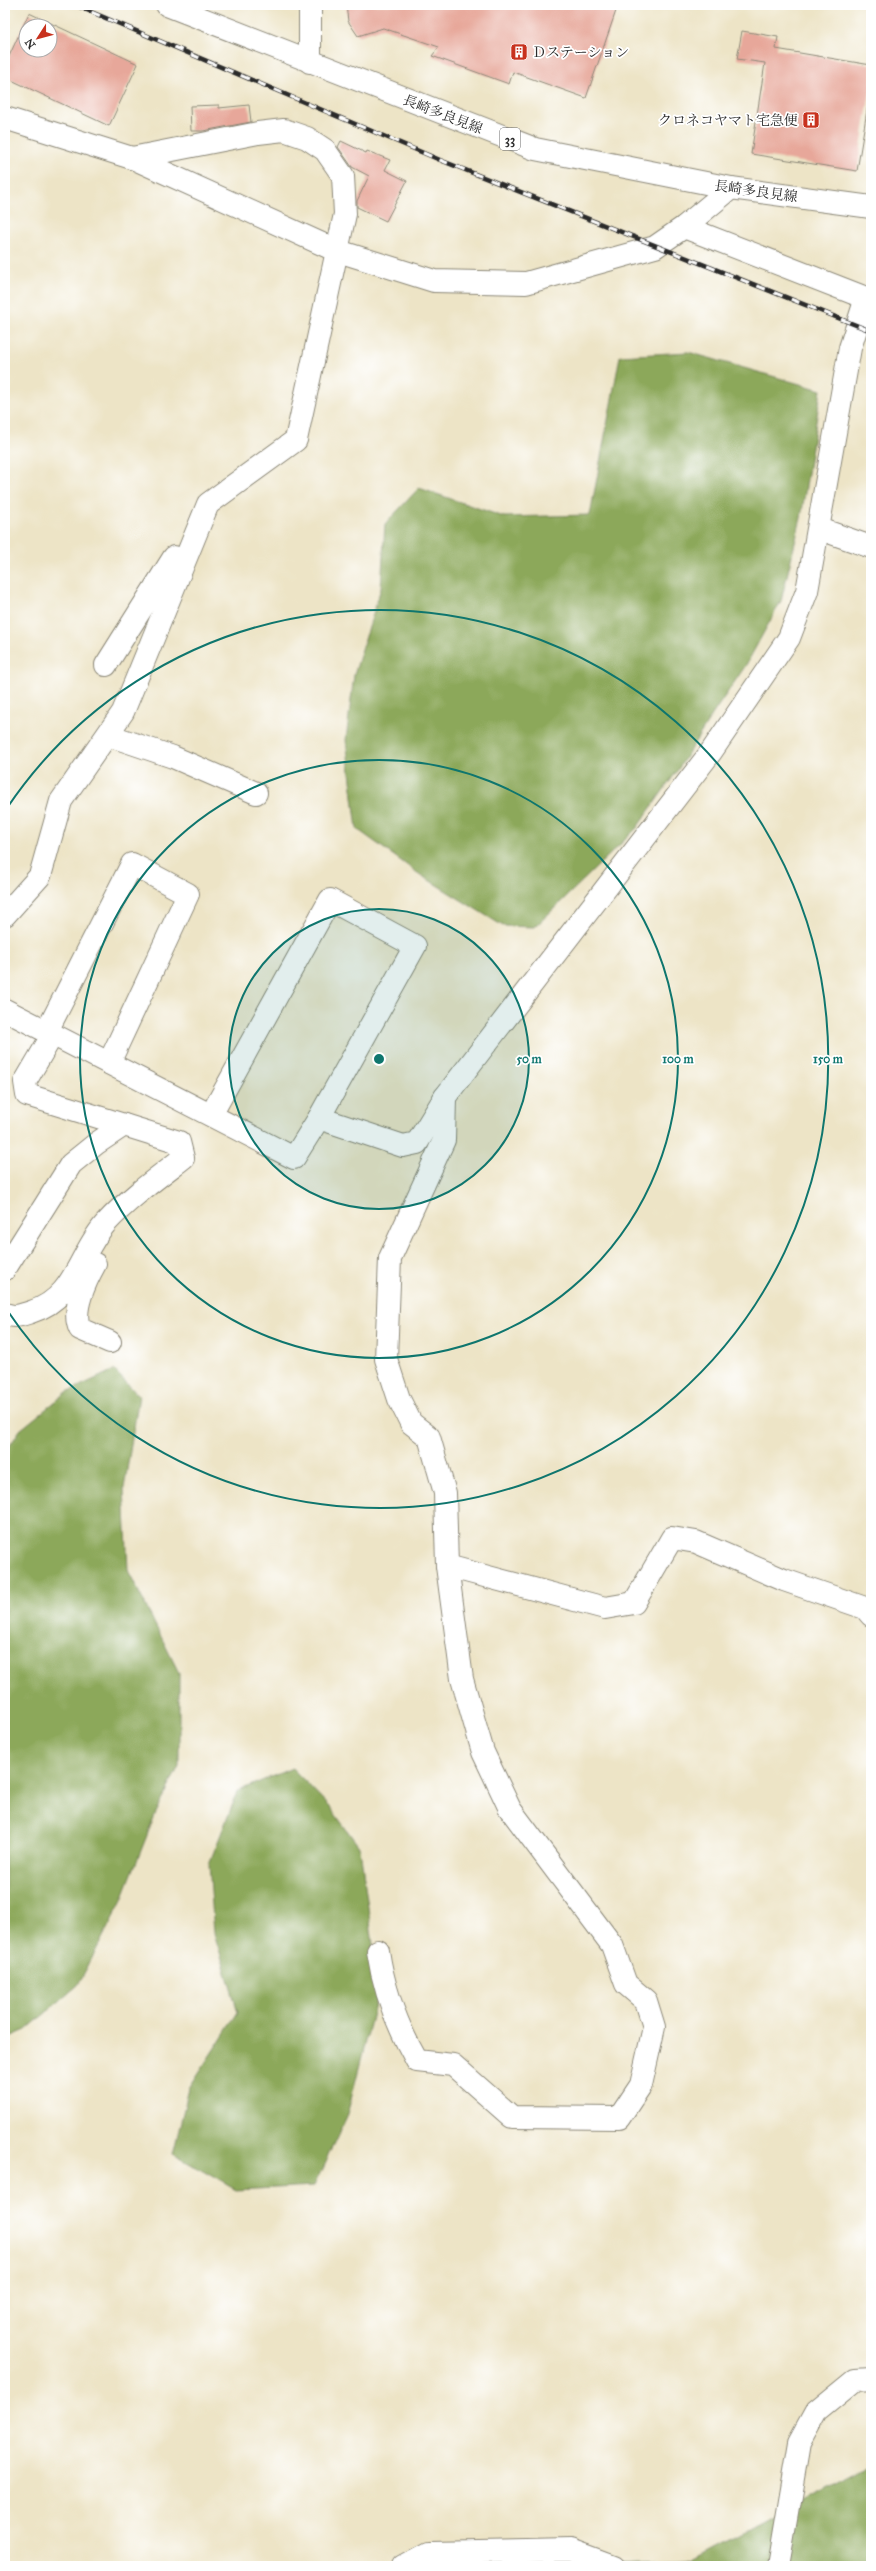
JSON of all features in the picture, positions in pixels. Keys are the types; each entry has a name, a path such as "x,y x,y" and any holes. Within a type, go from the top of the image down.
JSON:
{"street":[{"name":"長崎多良見線","path":"167,5 535,149 731,188 871,207"},
{"path":"310,5 310,62"},
{"path":"5,118 132,158 335,250 434,281 526,283 655,247 684,227 731,188"},
{"path":"5,915 40,876 61,801 124,712 208,504 296,440 335,250 345,214 342,176 325,150 307,138 284,130 258,133 132,158"},
{"path":"319,1118 403,1146 417,1143 445,1097 711,752 789,638 807,591 820,529 850,348 869,298 684,227"},
{"path":"820,529 871,547"},
{"path":"106,665 174,557 185,560"},
{"path":"108,735 172,757 256,794"},
{"path":"5,1314 14,1318 40,1310 58,1299 69,1285 106,1224 183,1158 179,1142 27,1095 25,1082 132,864 188,894 109,1063"},
{"path":"5,1010 109,1063 210,1115 294,1158 319,1118 415,946 330,900 210,1115"},
{"path":"378,1951 382,1980 401,2032 417,2061 453,2065 512,2117 619,2118 641,2085 654,2027 646,2001 626,1984 612,1945 510,1809 483,1752 462,1679 447,1566 445,1493 429,1437 410,1423 399,1399 386,1359 390,1258 444,1140 445,1097"},
{"path":"5,1269 71,1164 97,1143 124,1125"},
{"path":"110,1342 80,1329 76,1321 86,1280 112,1235 113,1218"},
{"path":"447,1566 605,1608 634,1603 672,1538 696,1542 784,1580 865,1608 871,1615"},
{"path":"778,2566 799,2443 816,2412 855,2380 871,2379"},
{"path":"404,2566 428,2553 570,2550 614,2566"}],"green space":[{"path":"688,352 821,390 801,518 781,601 746,665 712,715 677,771 636,829 535,927 503,926 419,874 357,829 346,740 354,675 381,588 385,524 419,488 504,517 590,515 620,356"},
{"path":"114,1370 139,1396 124,1488 128,1570 179,1673 179,1766 155,1815 120,1904 78,1985 26,2030 5,2039 5,1453 20,1430 67,1392"},
{"path":"292,1768 330,1807 360,1848 379,1989 347,2115 314,2186 236,2190 173,2154 189,2088 238,2012 214,1933 209,1864 238,1791"},
{"path":"871,2464 871,2566 591,2566 688,2562"}],"building":[{"name":"Ｄステーション","path":"346,5 618,5 586,98 513,72 509,84 432,56 439,47 383,28 358,36 348,21"},
{"path":"29,13 40,18 27,18"},
{"path":"58,27 138,64 109,126 5,77 5,65 18,37 18,58 58,58"},
{"name":"クロネコヤマト宅急便","path":"742,31 778,37 776,49 871,65 871,86 857,171 751,154 765,63 737,59"},
{"path":"219,105 219,108 249,105 251,122 203,131 191,131 190,106"},
{"path":"341,141 366,153 367,151 390,160 385,170 407,181 386,221 357,207 357,201 369,176 352,167 338,147"}],"railway":[{"path":"75,5 440,160 871,331"}],"place":[{"name":"Ｄステーション","path":"519,52"},
{"name":"クロネコヤマト宅急便","path":"811,120"}]}
